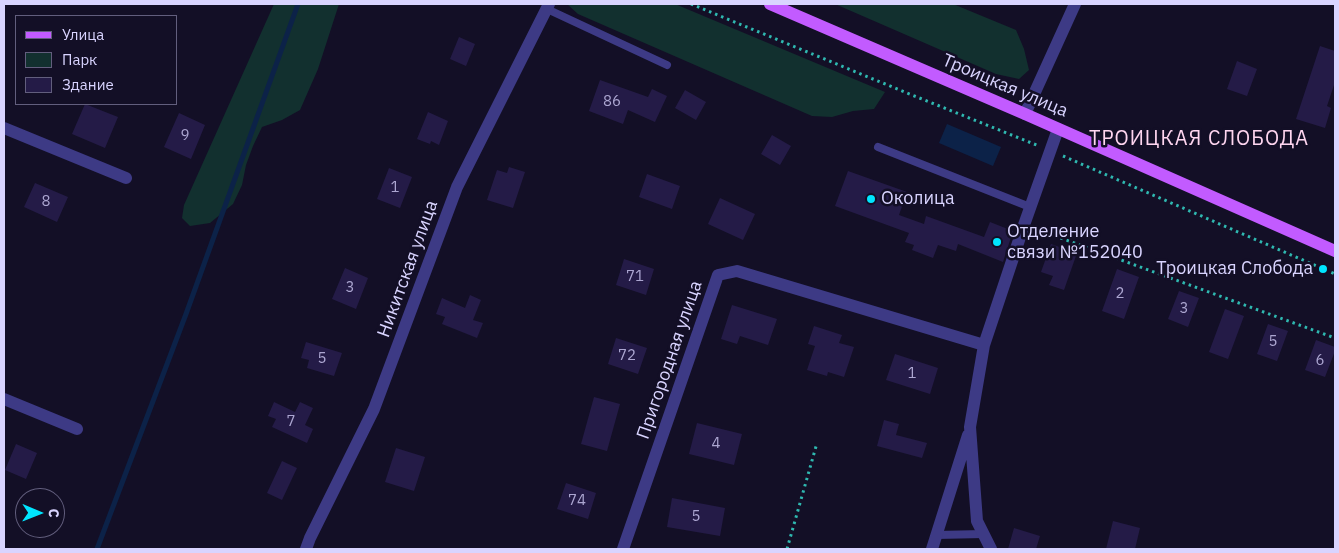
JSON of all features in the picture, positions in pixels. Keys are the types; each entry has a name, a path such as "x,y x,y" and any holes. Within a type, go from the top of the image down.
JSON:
{"main road":[{"name":"Троицкая улица","path":"770,4 1335,251"}],"street":[{"path":"1025,114 1075,4"},
{"name":"Никитская улица","path":"306,549 374,409 457,187 548,6"},
{"path":"4,128 126,178"},
{"path":"932,549 970,427 984,346 1058,129"},
{"name":"Пригородная улица","path":"623,549 718,275 737,271 984,346"},
{"path":"4,399 76,430"},
{"path":"970,427 977,521 991,549"}],"lane":[{"path":"548,6 667,65"},
{"path":"878,147 1030,207"},
{"path":"936,535 984,534"}],"path":[{"path":"691,4 1051,150 1335,274"},
{"path":"1024,225 1335,338"},
{"path":"787,549 818,443"}],"green space":[{"path":"274,4 339,4 318,69 300,110 282,120 262,127 246,165 242,185 233,204 210,223 190,226 182,218 184,205"},
{"path":"567,4 675,4 885,92 874,109 853,111 832,117 812,116 578,14"},
{"path":"835,4 953,4 1016,30 1024,49 1029,70 1019,79 996,74"}],"water":[{"path":"947,124 1001,147 993,166 939,143"}],"building":[{"path":"459,37 475,44 466,66 450,59"},
{"path":"1320,46 1335,51 1335,82 1327,106 1331,108 1325,128 1296,119"},
{"path":"1237,61 1257,69 1247,96 1227,89"},
{"path":"600,80 648,97 652,89 667,96 655,122 628,110 623,124 589,111"},
{"path":"685,90 706,102 696,120 675,108"},
{"path":"85,105 118,117 105,148 72,134"},
{"path":"428,112 448,121 439,145 431,141 430,144 417,139"},
{"path":"179,113 205,125 191,159 164,147"},
{"path":"772,135 791,146 780,165 761,154"},
{"path":"509,167 525,172 513,208 487,200 497,170 507,173"},
{"path":"389,168 412,177 400,208 377,199"},
{"path":"848,171 907,192 899,215 924,224 926,216 984,237 990,222 1013,231 1003,262 958,244 956,251 938,245 933,258 912,250 914,245 905,242 909,233 835,206"},
{"path":"647,174 680,186 672,209 639,197"},
{"path":"35,183 68,197 57,222 24,207"},
{"path":"720,198 755,214 743,240 708,224"},
{"path":"1051,244 1077,253 1064,290 1049,285 1053,276 1041,272"},
{"path":"624,259 654,269 646,295 616,285"},
{"path":"345,268 368,278 356,309 332,299"},
{"path":"1117,269 1139,277 1124,319 1102,311"},
{"path":"1179,291 1199,298 1188,327 1168,319"},
{"path":"470,295 481,300 473,320 483,323 477,338 442,324 445,317 436,314 442,298 465,308"},
{"path":"732,305 777,319 768,345 740,336 737,344 721,339"},
{"path":"1225,309 1244,316 1228,359 1209,352"},
{"path":"1268,324 1288,331 1277,361 1257,354"},
{"path":"814,326 842,335 839,343 854,347 844,377 828,372 827,376 807,370 815,346 808,344"},
{"path":"616,338 647,348 638,374 608,364"},
{"path":"1316,340 1335,347 1325,377 1305,370"},
{"path":"306,342 342,353 334,376 307,368 309,360 301,358"},
{"path":"895,354 938,368 930,394 886,380"},
{"path":"594,397 620,404 607,451 581,444"},
{"path":"274,402 295,412 300,402 313,408 305,425 313,429 307,443 272,427 276,419 268,416"},
{"path":"884,420 899,424 896,435 927,443 922,458 877,446"},
{"path":"697,423 742,434 734,465 689,454"},
{"path":"16,444 37,453 26,479 5,470"},
{"path":"396,448 425,457 414,491 385,482"},
{"path":"282,461 297,468 282,500 267,493"},
{"path":"566,483 596,493 588,519 557,509"},
{"path":"672,498 725,508 720,536 667,527"},
{"path":"1113,521 1140,528 1135,549 1106,549"},
{"path":"1014,528 1040,536 1036,549 1008,549"}],"waterway":[{"path":"97,549 186,314 298,4"}],"place":[{"name":"Околица","path":"871,199"},
{"name":"Отделение связи №152040","path":"997,242"},
{"name":"Троицкая Слобода","path":"1323,269"}],"district":[{"name":"ТРОИЦКАЯ СЛОБОДА","path":"1199,139"}]}
